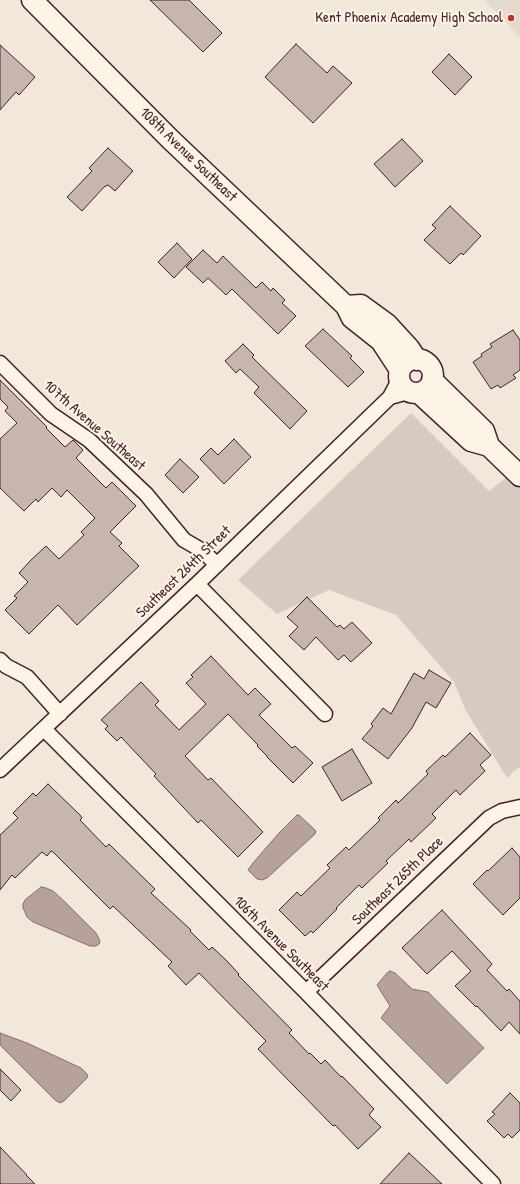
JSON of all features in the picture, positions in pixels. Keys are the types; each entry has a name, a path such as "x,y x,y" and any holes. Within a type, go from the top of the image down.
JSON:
{"street":[{"name":"108th Avenue Southeast","path":"32,0 171,140 346,306 361,305 387,324 409,348 410,382 472,441 490,446 520,476"},
{"name":"107th Avenue Southeast","path":"0,363 51,414 89,440 146,494 184,540 203,551 217,565"},
{"name":"Southeast 264th Street","path":"0,770 410,382"},
{"path":"197,584 325,714"},
{"path":"0,660 6,666 27,677 60,714"},
{"name":"106th Avenue Southeast","path":"44,729 306,992 493,1184"},
{"name":"Southeast 265th Place","path":"306,992 489,818 502,811 520,807"}],"shaded area":[{"name":"Kent Phoenix Academy High School","path":"484,0 520,0 520,37"},
{"path":"411,413 489,491 520,467 520,767 507,778 465,709 454,682 396,615 329,590 277,614 238,580"},
{"path":"297,815 299,815 316,831 315,834 267,878 262,880 257,879 248,870 279,833"},
{"path":"41,887 53,891 65,902 96,933 100,941 99,944 96,946 90,946 33,922 27,917 23,904 25,900"},
{"path":"390,971 395,973 412,989 428,992 484,1048 447,1084 381,1018 390,1006 377,985"},
{"path":"0,1033 27,1043 81,1068 88,1077 64,1101 60,1103 55,1100 0,1045"}],"building":[{"path":"150,0 189,0 222,33 203,52"},
{"path":"296,44 327,73 333,66 352,83 313,123 265,77"},
{"path":"0,45 35,77 19,95 16,92 0,110"},
{"path":"449,54 472,77 455,95 432,72"},
{"path":"402,139 423,161 395,187 374,164"},
{"path":"108,148 133,171 115,191 108,185 104,187 82,211 67,197 92,171 89,168"},
{"path":"450,206 481,236 463,255 461,253 450,264 424,240 436,228 432,225"},
{"path":"177,243 192,259 174,278 158,262"},
{"path":"203,250 217,263 223,256 256,288 262,282 271,291 273,288 285,300 282,303 296,316 278,334 232,289 226,295 208,278 203,283 186,267"},
{"path":"323,329 352,356 350,358 364,372 348,387 305,346"},
{"path":"513,330 520,340 520,370 513,375 516,378 500,388 498,385 491,389 473,362 482,356 481,354 492,347 490,344"},
{"path":"243,344 254,355 252,357 307,411 290,429 254,393 259,387 240,369 236,373 225,361"},
{"path":"0,380 65,447 73,440 83,450 76,458 106,488 112,482 136,506 110,532 122,543 119,546 139,566 77,625 58,605 29,634 5,610 17,598 14,596 28,582 19,573 31,560 46,546 59,559 84,535 81,532 95,518 67,490 61,497 52,488 38,502 36,499 24,511 0,488 0,439 17,423 5,411 8,407 0,399"},
{"path":"234,439 251,457 224,484 200,459 211,448 218,455"},
{"path":"180,459 199,477 183,493 165,475"},
{"path":"307,597 337,627 340,625 344,629 352,622 372,643 351,662 344,655 338,660 316,637 304,650 289,636 298,627 287,617"},
{"path":"211,656 248,695 255,688 271,704 259,715 292,748 295,746 313,763 293,783 228,714 185,756 208,780 211,778 263,832 238,857 201,820 198,823 154,776 156,774 121,737 117,741 105,729 108,726 101,720 141,682 159,701 155,705 179,730 206,704 186,683 193,677 191,675"},
{"path":"429,670 451,683 436,708 426,702 412,728 388,759 362,739 373,726 371,724 383,708 391,714 414,673 424,679"},
{"path":"470,733 491,755 480,765 485,771 460,795 456,790 432,814 436,818 411,842 409,839 386,861 388,863 362,888 359,885 313,933 311,931 305,936 279,910 297,892 301,896 330,868 327,865 346,847 349,850 380,820 378,818 396,800 398,803 428,774 426,771 443,755 445,757"},
{"path":"352,749 372,783 342,801 322,767"},
{"path":"48,784 80,815 82,818 80,820 106,847 109,844 155,889 151,893 191,930 190,931 209,950 212,947 226,960 239,974 238,975 292,1030 289,1033 309,1054 310,1053 321,1064 325,1060 374,1109 369,1115 381,1127 358,1149 335,1125 333,1126 258,1049 266,1041 199,973 186,985 168,966 172,962 113,906 110,909 53,852 51,851 47,856 42,852 15,878 12,875 0,890 0,835 18,818 13,813 33,793 36,796"},
{"path":"512,848 520,857 520,898 503,915 473,884"},
{"path":"442,910 492,964 487,970 507,991 509,989 520,1001 520,1034 509,1022 501,1031 455,986 471,971 452,951 427,974 402,948"},
{"path":"0,1069 21,1090 11,1101 0,1090"},
{"path":"510,1093 520,1103 520,1130 512,1138 508,1134 504,1138 487,1121 495,1114 492,1112"},
{"path":"0,1147 27,1175 35,1184 0,1184"},
{"path":"409,1153 442,1184 380,1184"}],"place":[{"name":"Kent Phoenix Academy High School","path":"511,18"}]}
